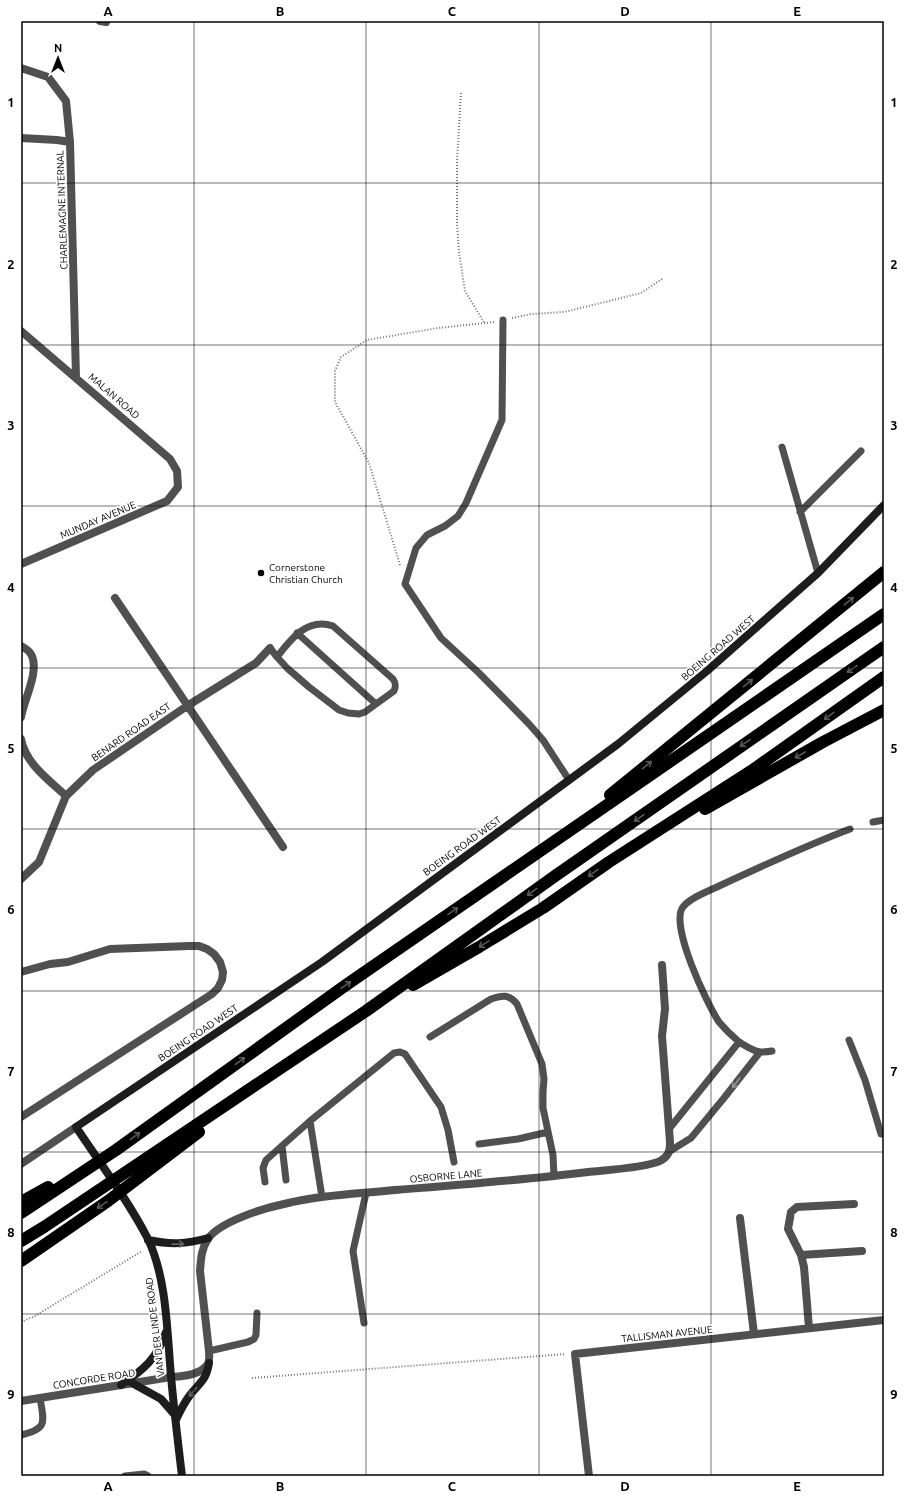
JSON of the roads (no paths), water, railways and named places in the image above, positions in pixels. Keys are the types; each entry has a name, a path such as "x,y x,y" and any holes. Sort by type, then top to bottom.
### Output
{"highway":[{"path":"540,851 884,572"},
{"path":"21,1213 116,1150 346,985 884,614"},
{"path":"21,1241 366,1011 555,876 884,647"},
{"path":"366,1011 438,972 543,908 609,862 754,769 884,677"},
{"path":"609,862 823,742 884,710"},
{"path":"21,1260 108,1201 162,1161 266,1079"},
{"path":"21,1202 116,1150"}],"main road":[{"name":"BOEING ROAD WEST","path":"76,1127 322,962 618,744 707,672 818,573 884,505"},
{"name":"VAN DER LINDE ROAD","path":"76,1127 127,1204 149,1243 158,1266 167,1328 182,1476"},
{"path":"149,1243 180,1244 208,1238"},
{"path":"121,1385 146,1367 162,1346 167,1328"},
{"path":"132,1384 161,1398 175,1418 191,1394 202,1382 207,1373 209,1363"}],"street":[{"name":"CHARLEMAGNE INTERNAL","path":"21,68 48,77 66,101 70,142 76,377"},
{"path":"21,138 70,142"},
{"name":"MALAN ROAD","path":"21,330 170,459 177,471 178,486"},
{"name":"MUNDAY AVENUE","path":"21,564 167,501 178,486"},
{"path":"115,598 186,706 283,848"},
{"path":"21,646 29,650 34,665 21,717"},
{"name":"BENARD ROAD EAST","path":"21,879 39,862 66,796 105,761 186,706 256,662 270,648"},
{"path":"21,739 28,757 38,770 66,796"},
{"path":"21,972 50,964 68,962 110,949 189,946 207,949 214,954 220,962 222,980 218,988 212,994 21,1117"},
{"path":"662,965 665,1009 662,1036 670,1152"},
{"name":"BOEING ROAD WEST","path":"21,1164 76,1127"},
{"name":"OSBORNE LANE","path":"208,1238 232,1222 268,1208 322,1198 554,1176 655,1163 666,1157 670,1152"},
{"path":"809,1328 804,1267 801,1255 788,1229 791,1212 797,1207 854,1204"},
{"path":"740,1218 754,1334"},
{"path":"171,1377 198,1372 209,1363 200,1271 203,1249 208,1238"},
{"path":"801,1255 862,1251"},
{"name":"TALLISMAN AVENUE","path":"589,1476 575,1354 884,1320"},
{"name":"CONCORDE ROAD","path":"21,1402 171,1377"}],"lane":[{"path":"502,320 503,400 502,420 497,434 466,503 458,516 445,526 426,535 416,548 405,584 441,638 479,673 529,724 543,740 569,780"},
{"path":"782,447 818,573"},
{"path":"800,512 861,451"},
{"path":"270,648 277,657 309,687 339,710 348,713 359,714 365,712 394,691 396,685 393,679 333,626 326,624 320,624 297,633 277,657"},
{"path":"297,633 376,704"},
{"path":"873,822 884,820"},
{"path":"772,1051 760,1052 739,1042 720,1022 709,1002 685,948 679,923 679,914 683,907 690,901 766,864 850,829"},
{"path":"430,1037 491,999 499,996 512,998 517,1004 542,1064 544,1079 542,1092 543,1108 553,1155 554,1176"},
{"path":"849,1040 865,1080 881,1134 884,1134"},
{"path":"669,1129 739,1042"},
{"path":"265,1182 262,1168 264,1164 282,1146 310,1121 394,1053 400,1052 405,1054 441,1107 448,1130 454,1162"},
{"path":"670,1152 691,1138 760,1052"},
{"path":"310,1121 322,1198"},
{"path":"479,1144 518,1140 548,1132"},
{"path":"282,1146 286,1180"},
{"path":"364,1323 353,1251 366,1193"},
{"path":"209,1351 248,1342 254,1339 256,1335 257,1313"},
{"path":"21,1435 33,1432 40,1428 44,1420 40,1398"},
{"path":"125,1476 144,1474 148,1476"}],"place":[{"name":"Cornerstone Christian Church","path":"261,573"}]}
